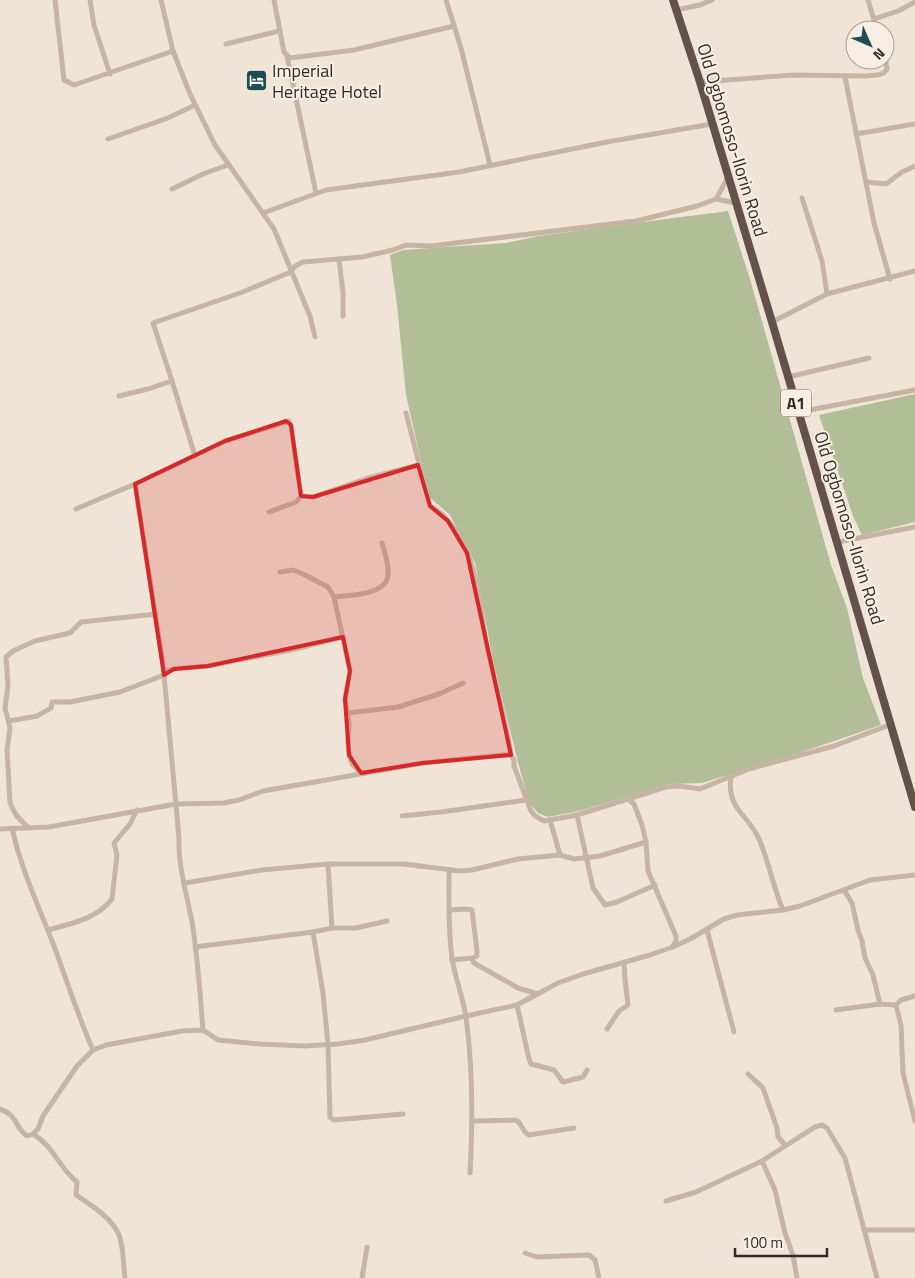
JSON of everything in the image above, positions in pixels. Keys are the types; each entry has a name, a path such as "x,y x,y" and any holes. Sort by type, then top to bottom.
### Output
{"highway":[{"name":"Old Ogbomoso-Ilorin Road","path":"673,0 700,82 838,542 915,807"}],"street":[{"path":"55,0 64,80 74,85 173,51"},
{"path":"90,0 94,25 110,74"},
{"path":"161,0 173,51 181,75 215,145 263,213 280,242 310,316 315,336"},
{"path":"274,0 279,31 284,52 287,56 316,193"},
{"path":"446,0 490,166"},
{"path":"676,10 700,5 712,0"},
{"path":"868,0 874,20 915,2"},
{"path":"287,56 294,58 354,50 454,26"},
{"path":"226,44 279,31"},
{"path":"700,82 793,75 845,77 878,74 886,70"},
{"path":"845,77 874,224 890,279"},
{"path":"108,140 168,118 195,105"},
{"path":"263,213 316,193 459,172 607,142 712,124"},
{"path":"856,134 915,124"},
{"path":"172,189 228,165"},
{"path":"867,182 886,184 902,172 915,166"},
{"path":"716,199 728,177"},
{"path":"802,198 822,260 827,294"},
{"path":"195,456 153,323 240,293 291,272 295,266 303,262 362,257 406,245 430,246 636,221 697,206 716,199 736,203"},
{"path":"339,259 344,293 343,316"},
{"path":"772,322 827,294 915,271"},
{"path":"788,377 869,358"},
{"path":"119,396 148,390 172,381"},
{"path":"799,412 915,390"},
{"path":"406,413 430,506 438,510 448,521 463,543 467,553 511,755 526,800 535,816 544,821 550,820 577,814 666,787 680,786 700,789 749,769 834,746 892,724"},
{"path":"76,509 135,484 225,441 286,421 291,425 301,496 296,502 269,512"},
{"path":"301,496 312,497 368,478 418,465"},
{"path":"135,484 164,675 179,838 178,852 195,948 203,1030"},
{"path":"838,542 915,527"},
{"path":"334,598 372,592 380,589 385,584 388,578 388,571 382,543"},
{"path":"280,572 293,570 303,574 328,587 334,598 350,671 345,699 348,713 349,755 355,768 361,774"},
{"path":"28,827 18,819 12,810 10,802 9,721 5,708 8,686 6,657 9,653 35,641 66,634 81,622 156,614"},
{"path":"9,721 37,716 51,708 52,702 70,702 120,692 164,675 167,671 174,669 208,666 291,650 343,637"},
{"path":"348,713 398,707 439,694 463,683"},
{"path":"0,829 49,827 176,804 224,803 239,800 262,791 423,763 511,755"},
{"path":"731,777 730,790 738,812 756,831 783,910"},
{"path":"628,799 637,810 646,842 648,871 676,936 673,947"},
{"path":"402,816 526,800"},
{"path":"48,930 86,918 100,911 112,899 117,855 114,843 130,824 137,810"},
{"path":"577,814 593,888 605,905 617,902 655,884"},
{"path":"550,820 560,855"},
{"path":"12,828 18,856 68,981 76,1010 93,1050"},
{"path":"185,883 262,870 328,864 404,864 449,870 472,870 518,859 560,855 574,859 600,856 646,842"},
{"path":"328,864 332,928"},
{"path":"449,870 452,960 466,1016 470,1060 472,1121 470,1173"},
{"path":"0,1109 7,1111 14,1117 22,1133 27,1136 33,1134 77,1066 93,1050 106,1045 182,1031 203,1030 218,1040 226,1042 304,1046 365,1040 517,1005 558,983 673,947 724,919 737,915 783,910 800,906 876,879 915,875"},
{"path":"844,890 852,903 865,958 873,975 880,1004"},
{"path":"450,910 466,908 472,910 477,951 477,956 472,958 452,960"},
{"path":"195,948 332,928 356,928 387,921"},
{"path":"707,930 734,1032"},
{"path":"313,932 323,993 328,1045 330,1117 334,1120 403,1114"},
{"path":"472,958 474,963 518,988 538,994"},
{"path":"607,1029 619,1011 628,1004 624,962"},
{"path":"896,1006 901,1000 915,996"},
{"path":"836,1010 880,1004 896,1006"},
{"path":"517,1005 529,1059 532,1064 554,1070 563,1082 583,1077 587,1070"},
{"path":"896,1006 901,1025 904,1073 915,1121"},
{"path":"748,1074 763,1088 777,1128 778,1137 784,1145"},
{"path":"472,1121 516,1120 525,1134 530,1135 574,1128"},
{"path":"666,1201 696,1192 762,1161 784,1145 815,1127 822,1126 827,1128 845,1158 877,1278"},
{"path":"33,1134 53,1151 65,1172 77,1182 76,1195 93,1206 114,1226 120,1236 125,1278"},
{"path":"762,1161 775,1190 785,1233 794,1255 797,1278"},
{"path":"864,1230 915,1230"},
{"path":"362,1278 367,1247"},
{"path":"526,1253 537,1257 589,1255 595,1260 600,1278"}],"highlighted area":[{"path":"286,421 291,425 301,496 313,497 418,465 430,506 448,521 467,553 511,755 423,763 361,773 349,755 345,699 350,671 343,637 208,666 174,669 164,675 135,484 225,441"}],"green space":[{"path":"728,211 750,279 831,565 847,608 863,678 881,725 702,783 669,784 579,811 548,817 538,813 529,802 493,661 475,563 450,515 429,497 406,395 390,255 403,250 506,243 539,236"},
{"path":"915,394 915,522 862,535 853,516 819,415"}],"place":[{"name":"Imperial Heritage Hotel","path":"256,81"}]}
